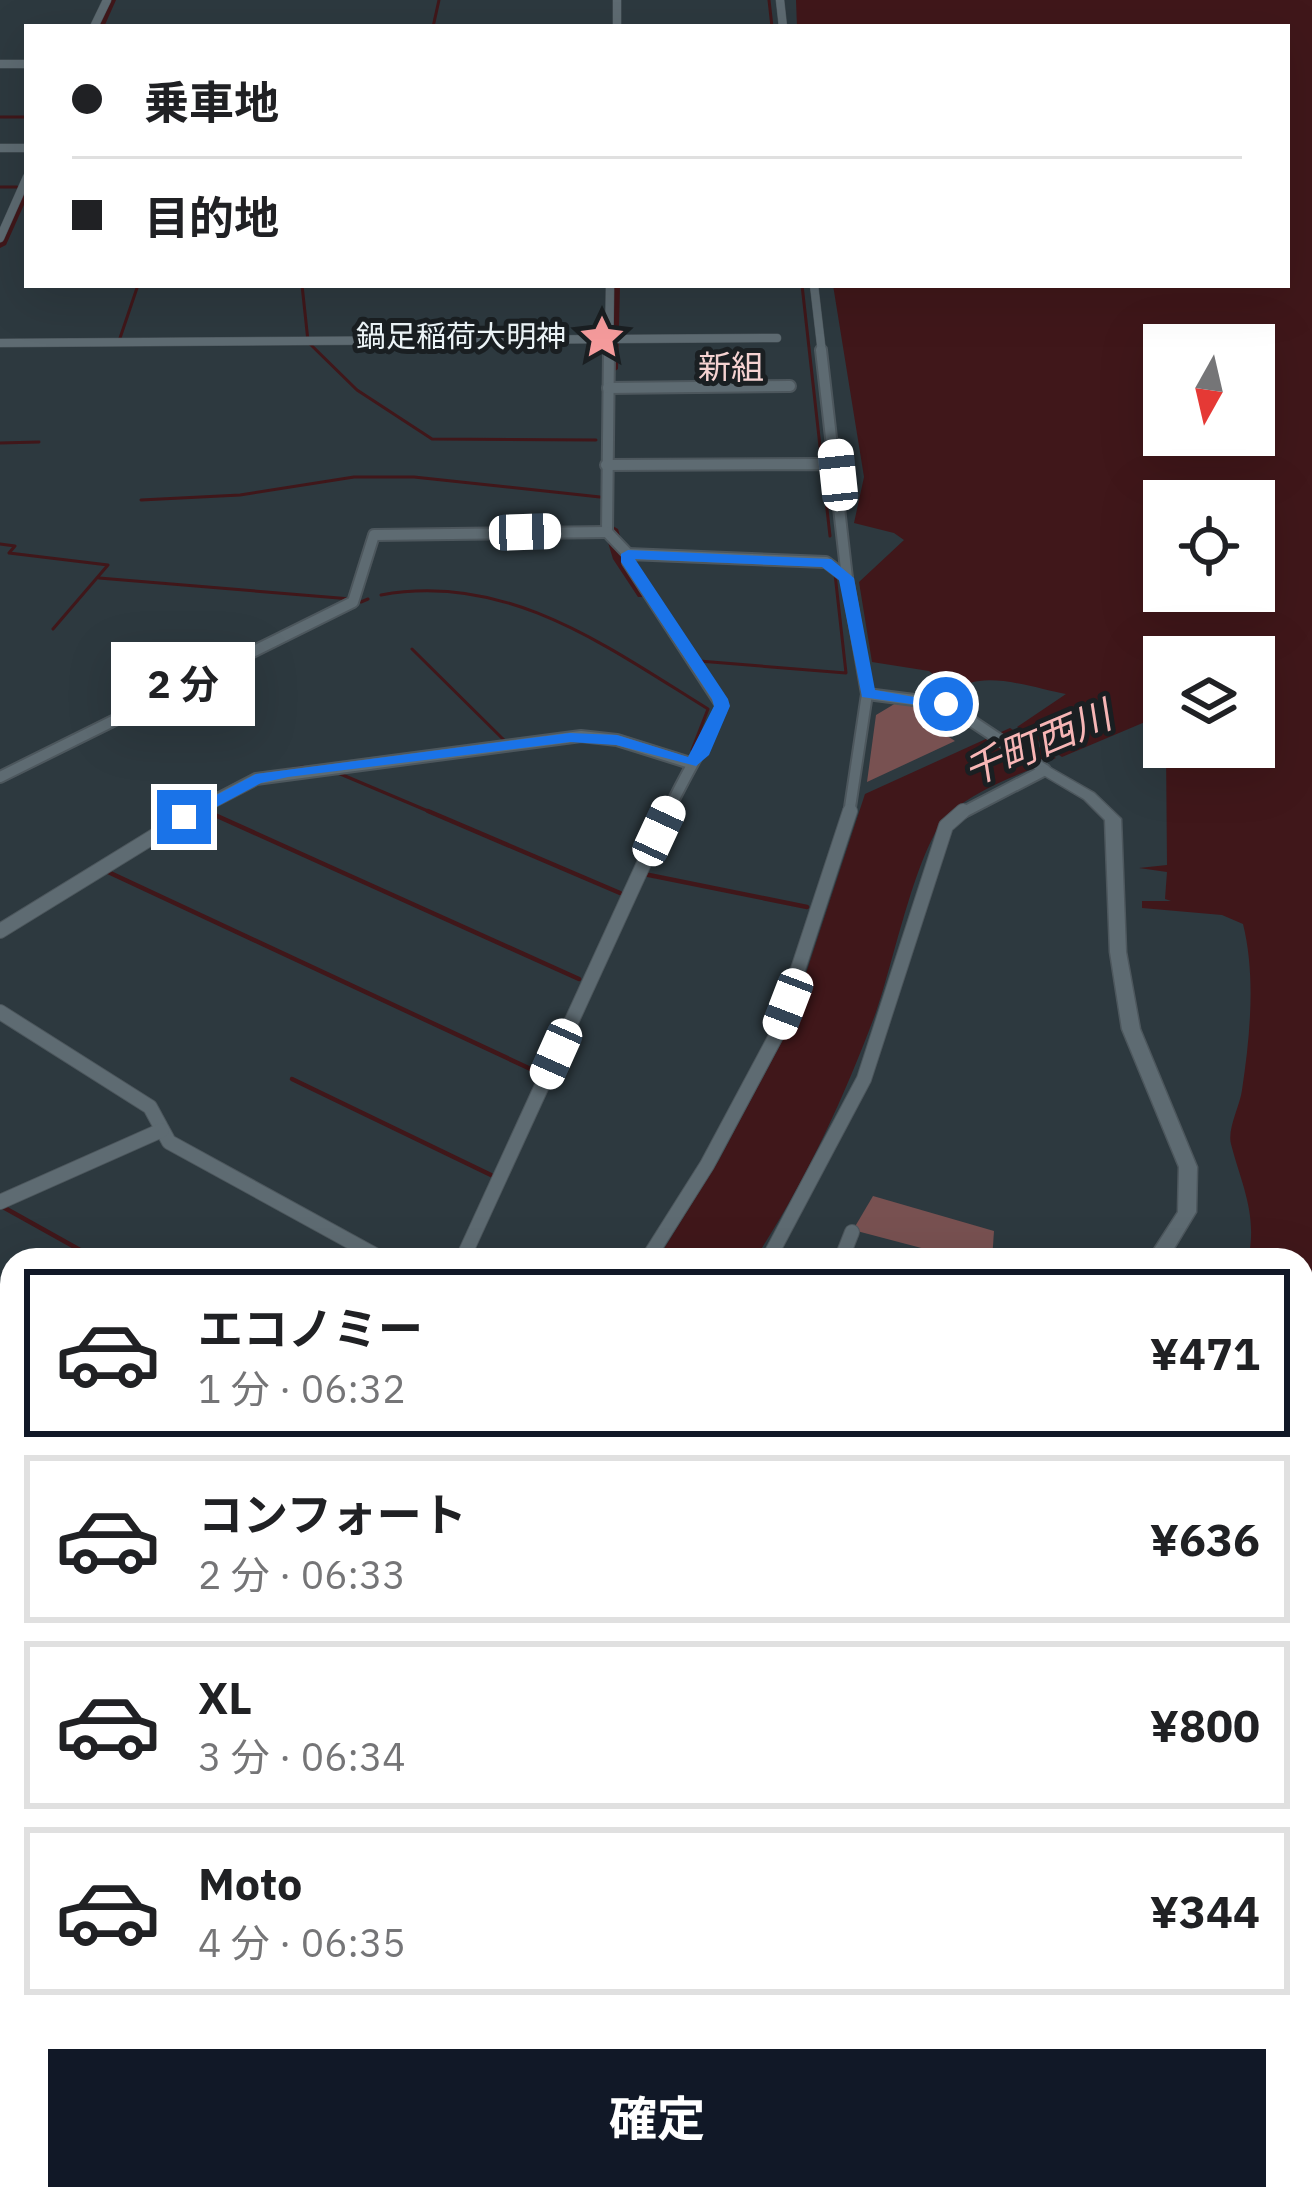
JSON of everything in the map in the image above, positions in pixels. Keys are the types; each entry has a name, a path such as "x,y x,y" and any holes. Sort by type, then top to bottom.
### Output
{"street":[{"path":"0,238 24,187"},
{"path":"468,1248 722,706 628,562 628,554 610,534 610,288"},
{"path":"655,1248 707,1165 782,1020 854,803 867,694 847,578 814,288"},
{"path":"0,343 777,338"},
{"path":"611,388 790,386"},
{"path":"610,465 822,464 838,475"},
{"path":"0,777 353,602 374,535 610,534"},
{"path":"628,554 826,562 847,578"},
{"path":"867,694 946,704 1089,796 1113,818 1118,952 1131,1029 1188,1168 1187,1212 1164,1248"},
{"path":"0,931 184,817 256,779 581,736 695,759"},
{"path":"774,1248 864,1079 902,974 946,826 969,806 1045,770"},
{"path":"0,1012 150,1107 169,1142 362,1248"},
{"path":"0,1202 162,1130"},
{"path":"846,1248 852,1232"}],"shaded area":[{"path":"796,0 1312,0 1312,1248 1250,1248 1250,1215 1230,1138 1242,1090 1249,1028 1251,985 1243,924 1222,915 1142,908 1142,901 1171,901 1165,899 1167,872 1139,868 1167,865 1166,768 1275,768 1275,636 1143,636 1143,723 1062,757 1017,727 1066,694 991,680 964,686 955,694 934,689 935,676 929,671 872,662 859,582 904,540 854,523 864,477 833,288 1290,288 1290,24 797,24"},
{"path":"896,703 933,711 948,720 935,728 955,741 867,782 876,715"},
{"path":"1010,728 1056,758 973,797 937,829 916,877 876,1012 851,1076 806,1171 761,1248 664,1248 719,1160 786,1034 865,794"},
{"path":"873,1196 994,1231 993,1248 921,1248 853,1230"}],"waterway":[{"path":"100,24 111,0"},
{"path":"434,24 439,0"},
{"path":"769,0 772,24"},
{"path":"0,117 24,117"},
{"path":"0,187 17,187"},
{"path":"0,245 24,193"},
{"path":"119,341 137,288"},
{"path":"302,288 308,341"},
{"path":"612,369 614,288"},
{"path":"802,288 830,536"},
{"path":"308,342 357,390 432,439 596,440"},
{"path":"0,443 39,442"},
{"path":"141,500 240,495 354,477 414,477 600,497"},
{"path":"611,529 620,559 643,594"},
{"path":"0,544 15,546 9,553 108,565 53,629"},
{"path":"699,661 846,673 835,574"},
{"path":"99,578 351,599"},
{"path":"381,595 471,594 513,604 593,639 708,709 692,750 698,752"},
{"path":"361,602 368,599"},
{"path":"412,649 508,744"},
{"path":"279,771 303,767"},
{"path":"338,773 435,814"},
{"path":"213,814 206,811 579,979"},
{"path":"428,811 620,893"},
{"path":"106,871 535,1071"},
{"path":"644,874 807,907"},
{"path":"292,1079 491,1175"},
{"path":"3,1207 76,1248"}],"place":[{"name":"鍋足稲荷大明神","path":"602,337"}],"district":[{"name":"新組","path":"731,367"}],"route":[{"path":"184,817 256,779 288,772 570,737 617,740 690,763 701,755 722,706 720,699 628,562 628,554 826,562 847,578 867,694 946,704"}],"water label":[{"name":"千町西川","path":"1037,743"}]}
